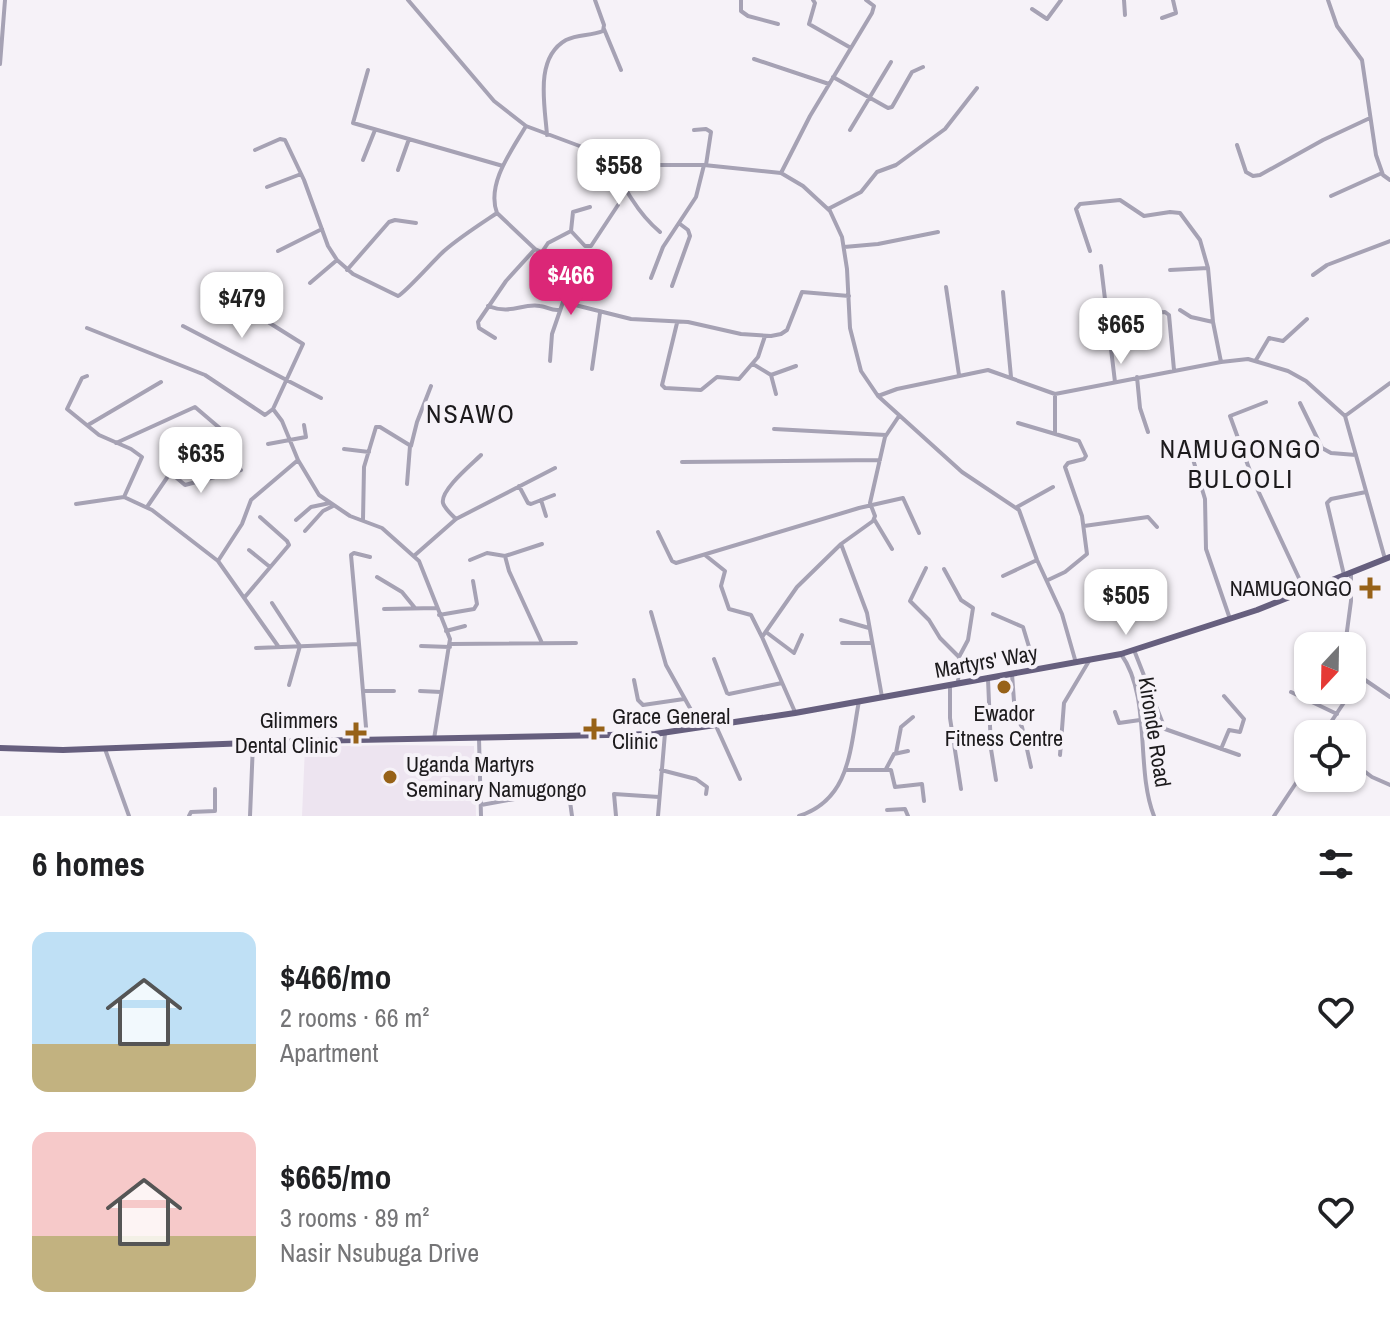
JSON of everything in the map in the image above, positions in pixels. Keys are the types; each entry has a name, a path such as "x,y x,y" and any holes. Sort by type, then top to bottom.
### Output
{"main road":[{"name":"Martyrs' Way","path":"0,748 105,749 367,739 665,733 795,713 1121,654 1230,619 1388,558"}],"street":[{"path":"0,64 5,0"},
{"path":"408,0 494,101 526,126 638,165 705,165 781,173 803,186 828,209 837,223 844,247 850,328 861,371 878,396 968,477 1017,508 1062,614 1076,663"},
{"path":"595,0 621,70"},
{"path":"741,0 741,11 746,15 778,24"},
{"path":"813,0 815,3 809,24 851,48"},
{"path":"781,173 874,8 866,0"},
{"path":"1032,9 1047,19 1061,0"},
{"path":"1124,0 1125,15"},
{"path":"1162,18 1176,13 1173,0"},
{"path":"1328,0 1337,26 1362,60 1382,173 1390,180"},
{"path":"547,135 543,86 544,73 550,60 568,39 596,34 604,29"},
{"path":"754,59 829,84"},
{"path":"850,130 891,62"},
{"path":"833,77 890,108 912,72 923,67"},
{"path":"368,70 352,121 503,166"},
{"path":"828,209 861,192 877,172 896,165 945,129 977,88"},
{"path":"1237,145 1246,172 1253,176 1260,175 1370,118"},
{"path":"526,126 503,166 495,195 497,213 535,249 569,265 563,302 552,334 550,361"},
{"path":"363,160 375,130"},
{"path":"651,278 663,247 698,192 711,131 694,130"},
{"path":"255,150 284,139 337,260 347,270 385,291 402,295 420,273 448,248 497,213"},
{"path":"398,170 409,139"},
{"path":"609,157 630,198 660,232"},
{"path":"1331,196 1382,173"},
{"path":"267,187 301,174"},
{"path":"1090,251 1076,207 1084,203 1117,200 1144,216 1180,213 1200,240 1208,268 1213,322 1221,362"},
{"path":"590,207 573,211 571,231 579,241 590,247 618,205"},
{"path":"347,270 389,222 416,223"},
{"path":"672,286 690,236 680,223"},
{"path":"278,251 322,229"},
{"path":"542,252 548,243 571,231"},
{"path":"844,247 938,232"},
{"path":"1313,275 1327,265 1390,241"},
{"path":"495,338 478,326 488,306 535,249"},
{"path":"310,283 337,260"},
{"path":"1101,266 1115,382"},
{"path":"1170,270 1208,268"},
{"path":"946,287 959,375"},
{"path":"563,302 600,313 692,323 765,336 787,330 802,292 849,296"},
{"path":"1003,292 1011,377"},
{"path":"87,328 205,375 265,415 273,409 303,347 302,342 212,293"},
{"path":"488,306 509,310 539,306 559,310"},
{"path":"1180,310 1191,317 1213,322"},
{"path":"1144,314 1165,312 1169,315 1174,370"},
{"path":"592,369 600,313"},
{"path":"1256,360 1269,338 1283,341 1307,319"},
{"path":"677,323 664,388 703,389 717,377 739,379 760,353 765,336"},
{"path":"183,326 321,398"},
{"path":"878,396 897,389 988,370 1055,394 1221,362 1256,360 1300,377 1345,416 1388,558"},
{"path":"753,364 771,375 776,394"},
{"path":"771,375 796,366"},
{"path":"87,376 82,378 67,407 88,425 142,457 124,497"},
{"path":"1137,377 1140,408 1148,432"},
{"path":"88,425 161,382"},
{"path":"1345,416 1390,383"},
{"path":"407,484 410,446 431,386"},
{"path":"1055,394 1055,434"},
{"path":"1266,402 1230,416 1254,482 1305,591"},
{"path":"1300,403 1325,451 1356,455"},
{"path":"116,443 195,407 229,436 191,445 180,465"},
{"path":"273,409 310,483 331,505 389,532 415,555 451,645 434,739"},
{"path":"892,549 874,519 871,506 886,435 899,416"},
{"path":"1018,423 1081,442 1086,456 1065,465 1084,526 1087,555 1065,572 1048,580"},
{"path":"268,444 306,437 304,425"},
{"path":"363,520 364,467 378,426 410,446"},
{"path":"774,429 886,435"},
{"path":"344,449 369,452"},
{"path":"147,507 175,466 185,461 233,452"},
{"path":"456,519 444,506 443,500 452,483 481,455"},
{"path":"1192,456 1206,505 1206,549 1230,619"},
{"path":"218,561 242,524 251,500 298,460"},
{"path":"682,462 880,460"},
{"path":"415,555 456,519 555,468"},
{"path":"172,474 183,485 241,470"},
{"path":"519,486 528,503 554,495"},
{"path":"1017,508 1053,487"},
{"path":"1347,632 1351,601 1348,573 1326,505 1331,499 1366,492"},
{"path":"76,504 124,497 147,507 210,552 278,646"},
{"path":"658,532 674,563 905,498 919,533"},
{"path":"541,500 546,516"},
{"path":"296,520 311,507 331,505"},
{"path":"305,531 331,505"},
{"path":"244,598 289,543 260,517"},
{"path":"1084,526 1148,517 1157,527"},
{"path":"764,634 797,587 841,544 874,519"},
{"path":"470,560 487,553 505,556 542,544"},
{"path":"841,544 865,606 882,697"},
{"path":"249,550 270,567"},
{"path":"367,739 351,555 370,557"},
{"path":"705,555 725,571 721,586 729,609 751,615 764,634 795,713"},
{"path":"505,556 542,643"},
{"path":"1003,576 1037,560"},
{"path":"926,568 910,601 959,657"},
{"path":"944,569 961,600 973,608 968,640 959,657 950,718 961,789"},
{"path":"377,577 402,592 415,608"},
{"path":"439,615 474,609 477,604 473,581"},
{"path":"272,603 300,646 289,685"},
{"path":"384,609 437,608"},
{"path":"651,612 666,665 701,728"},
{"path":"993,614 1023,627 1036,670"},
{"path":"841,620 869,628"},
{"path":"446,631 465,626"},
{"path":"764,634 794,653 802,635"},
{"path":"421,646 576,643"},
{"path":"842,643 871,643"},
{"path":"256,648 359,644"},
{"path":"1134,650 1163,727 1239,755"},
{"name":"Kironde Road","path":"1121,654 1130,671 1140,720 1154,816"},
{"path":"714,659 729,694 782,683"},
{"path":"1060,755 1064,703 1089,661"},
{"path":"1012,674 1015,715 1022,727 1031,767"},
{"path":"988,679 991,749 996,780"},
{"path":"634,680 638,700 643,705 684,699"},
{"path":"1366,680 1390,697"},
{"path":"363,691 394,691"},
{"path":"420,691 441,692"},
{"path":"1291,692 1337,714"},
{"path":"1221,749 1229,730 1241,731 1244,717 1224,696"},
{"path":"799,816 815,811 836,792 845,770 859,701"},
{"path":"1333,720 1343,704"},
{"path":"1115,712 1119,723 1140,720"},
{"path":"886,769 896,753 901,727 913,717"},
{"path":"716,726 740,779"},
{"path":"658,816 665,733"},
{"path":"479,738 481,816"},
{"path":"250,816 253,743"},
{"path":"105,749 129,816"},
{"path":"896,753 908,751"},
{"path":"661,770 700,782 707,787 706,794"},
{"path":"845,770 892,771 895,787 922,784 924,801"},
{"path":"1366,772 1390,785"},
{"path":"1274,816 1294,786"},
{"path":"189,816 191,812 215,811 215,789"},
{"path":"481,805 565,790 569,794 572,816"},
{"path":"616,816 614,794 659,797"},
{"path":"887,810 905,809 908,816"}],"shaded area":[{"name":"Uganda Martyrs Seminary Namugongo","path":"474,746 476,816 302,816 305,747"}],"place":[{"name":"NAMUGONGO","path":"1370,588"},
{"name":"Ewador Fitness Centre","path":"1004,687"},
{"name":"Grace General Clinic","path":"594,729"},
{"name":"Glimmers Dental Clinic","path":"356,733"},
{"name":"Uganda Martyrs Seminary Namugongo","path":"390,777"}],"district":[{"name":"NSAWO","path":"471,414"},
{"name":"NAMUGONGO BULOOLI","path":"1241,464"}]}
